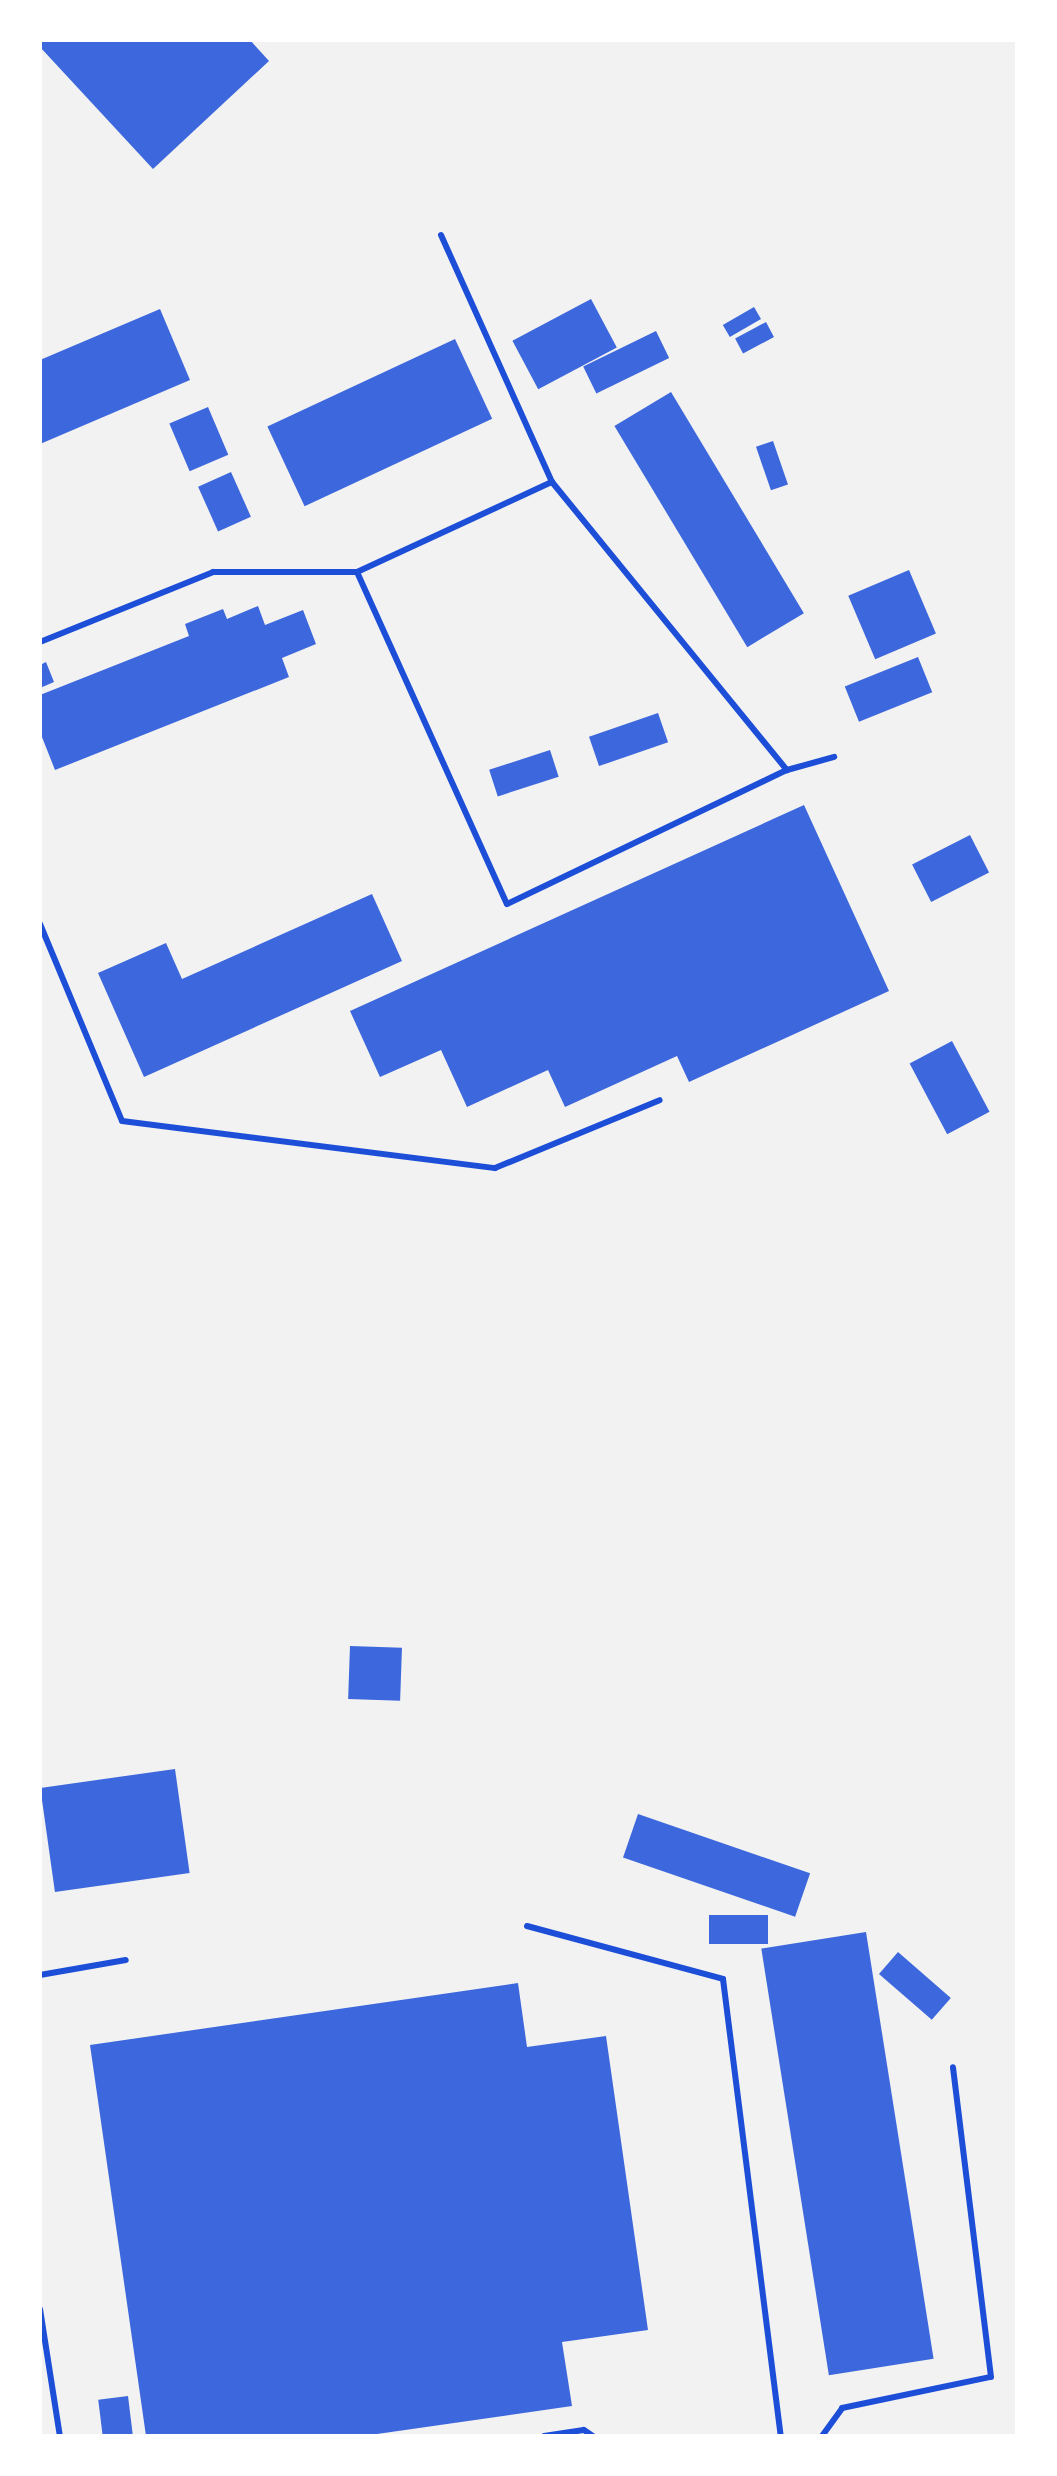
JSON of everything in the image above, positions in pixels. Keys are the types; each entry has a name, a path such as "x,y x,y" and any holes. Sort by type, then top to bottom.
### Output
{"lane":[{"path":"441,235 552,482 787,770"},
{"path":"40,642 213,572 357,572 552,482"},
{"path":"357,572 507,904 787,770 834,757"},
{"path":"40,924 122,1121 495,1168 660,1100"},
{"path":"527,1926 723,1979 781,2436"},
{"path":"40,1975 126,1960"},
{"path":"822,2436 842,2408 991,2377 953,2067"},
{"path":"40,2309 60,2436"},
{"path":"544,2436 584,2430 593,2436"}],"building":[{"path":"40,40 250,40 269,61 153,169 40,47"},
{"path":"591,299 617,348 538,389 512,341"},
{"path":"754,307 761,319 730,337 723,325"},
{"path":"160,309 190,380 40,444 40,360"},
{"path":"766,322 774,337 743,353 735,338"},
{"path":"656,331 669,358 596,393 583,367"},
{"path":"455,339 492,419 305,506 267,426"},
{"path":"671,392 804,613 747,647 614,426"},
{"path":"208,407 228,455 190,471 169,423"},
{"path":"773,441 788,484 771,490 756,447"},
{"path":"231,472 251,517 218,531 198,487"},
{"path":"909,570 936,634 875,659 848,596"},
{"path":"258,606 265,625 303,610 316,644 282,658 289,677 55,770 40,732 40,695 189,636 185,624 223,609 227,619"},
{"path":"918,657 932,692 859,722 845,687"},
{"path":"46,662 54,682 40,688 40,665"},
{"path":"658,713 668,742 599,766 589,737"},
{"path":"550,750 559,777 498,796 489,770"},
{"path":"804,805 889,991 689,1082 677,1056 565,1107 548,1070 467,1107 441,1050 380,1077 350,1011"},
{"path":"970,835 989,872 931,902 912,865"},
{"path":"372,894 402,961 144,1077 98,973 166,943 182,979"},
{"path":"952,1041 990,1112 947,1134 910,1064"},
{"path":"350,1646 402,1648 400,1701 348,1699"},
{"path":"175,1769 190,1873 55,1892 40,1788"},
{"path":"638,1814 810,1873 795,1917 623,1857"},
{"path":"709,1915 768,1915 768,1944 709,1944"},
{"path":"866,1932 934,2359 829,2375 761,1949"},
{"path":"898,1952 951,1998 932,2020 879,1974"},
{"path":"518,1983 527,2047 606,2036 648,2330 562,2342 572,2406 363,2436 146,2436 90,2045"},
{"path":"128,2396 133,2436 103,2436 98,2400"}]}
